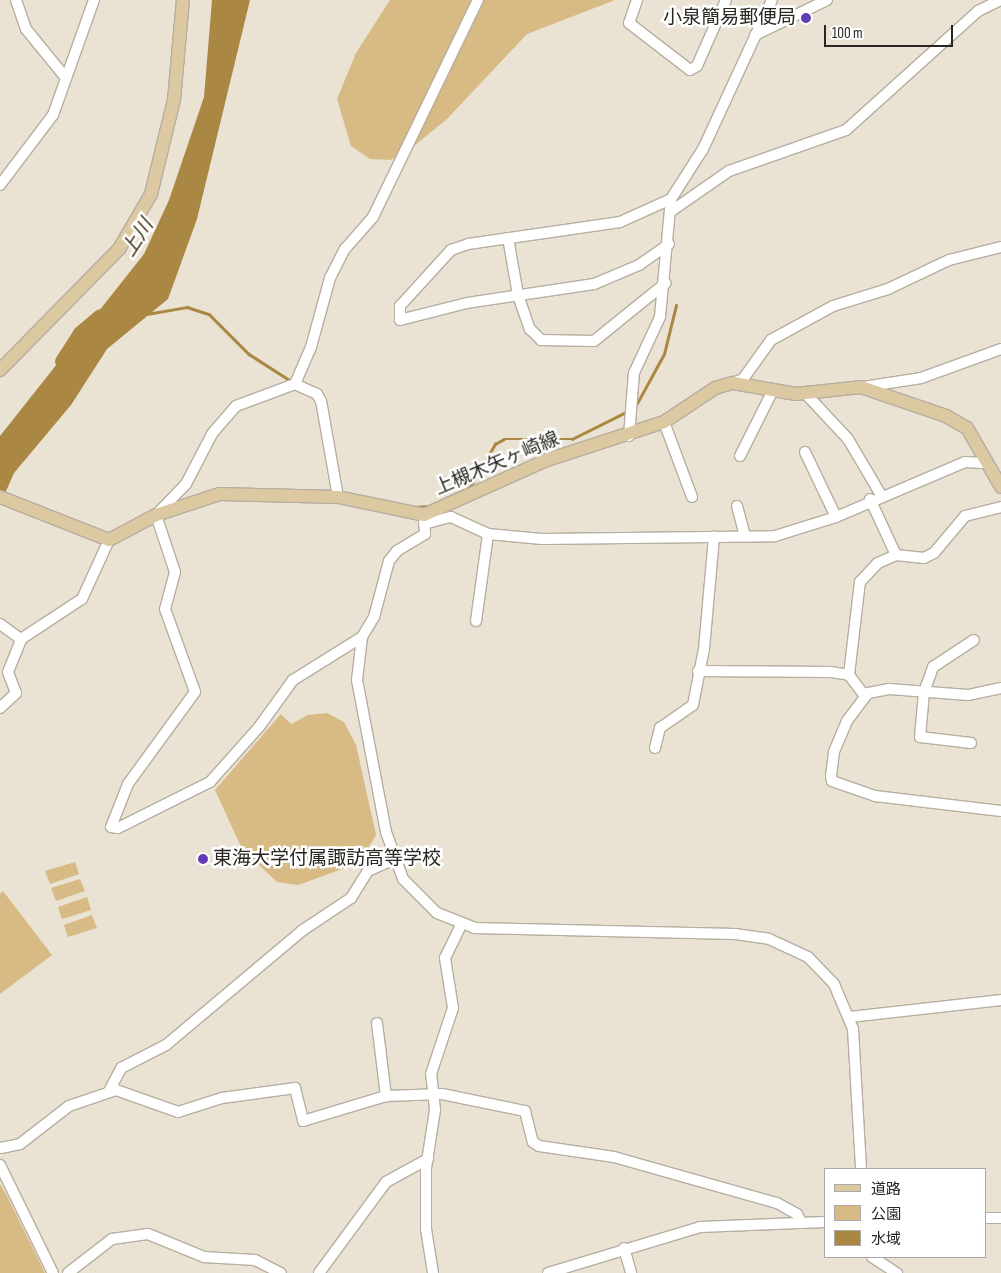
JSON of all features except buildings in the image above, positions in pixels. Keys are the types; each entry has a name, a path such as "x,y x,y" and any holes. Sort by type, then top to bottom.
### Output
{"main road":[{"path":"0,370 118,249 152,194 174,100 183,0"},
{"path":"733,383 772,392 805,393 861,387 967,428 1001,487"},
{"name":"上槻木矢ヶ崎線","path":"109,540 156,515 220,494 338,497 424,520 547,460 629,431 664,422 715,388 733,383"},
{"path":"0,497 109,540"}],"street":[{"path":"16,0 26,29 66,78"},
{"path":"0,185 42,132 66,78 94,0"},
{"path":"362,637 293,680 260,727 210,782 118,828 111,827 128,784 195,692 165,609 176,572 156,515 186,484 212,434 236,406 296,381 311,347 330,278 345,249 373,217 478,0"},
{"path":"638,0 629,23 690,70 697,66 726,0"},
{"path":"629,431 628,401 634,373 660,317 666,283 671,200 703,149 772,0"},
{"path":"755,35 827,0"},
{"path":"670,212 729,171 846,130 978,11 1001,0"},
{"path":"669,244 639,265 594,284 518,295 400,320 400,306 451,250 508,238 620,222 671,200"},
{"path":"508,238 518,295 530,329 541,340 594,341 666,283"},
{"path":"733,383 743,379 771,340 834,306 888,289 949,260 1001,247"},
{"path":"861,387 921,378 1001,350"},
{"path":"296,381 321,401 338,497"},
{"path":"740,456 772,392"},
{"path":"805,393 848,439 881,495"},
{"path":"664,422 692,497"},
{"path":"805,452 836,517"},
{"path":"861,1168 850,1017 834,984 808,957 755,936 461,925 437,913 411,892 393,860 370,736 357,680 362,637 374,617 389,561 397,550 425,534 424,520 457,518 488,534 583,540 775,536 836,517 870,499 965,462 987,463"},
{"path":"870,499 896,555"},
{"path":"737,506 745,536"},
{"path":"864,696 849,675 860,582 878,562 896,555 924,558 965,516 1001,507"},
{"path":"476,621 488,534"},
{"path":"655,748 660,728 693,705 714,536"},
{"path":"0,708 16,694 8,672 21,639 88,593 109,540"},
{"path":"0,624 21,639"},
{"path":"970,743 920,737 924,692 932,667 974,640"},
{"path":"698,671 849,675"},
{"path":"1001,688 968,695 882,689 864,696 847,721 834,752 832,781 874,796 1001,811"},
{"path":"109,1091 120,1068 166,1045 304,930 350,898 368,871 393,860"},
{"path":"433,1273 426,1229 428,1159 434,1095 433,1065 453,1008 445,958 461,925"},
{"path":"850,1017 1001,1000"},
{"path":"376,1023 386,1096"},
{"path":"0,1149 20,1144 69,1106 109,1091 178,1112 222,1098 295,1088 303,1120 386,1096 434,1095 525,1111 533,1142 539,1146 614,1157 777,1203 801,1222"},
{"path":"319,1273 386,1182 428,1159"},
{"path":"0,1165 53,1273"},
{"path":"986,1218 1001,1218"},
{"path":"548,1273 624,1248 700,1227 824,1222"},
{"path":"68,1273 112,1239 148,1234 204,1257 255,1260 281,1273"},
{"path":"624,1248 632,1273"},
{"path":"874,1258 897,1273"}],"green space":[{"path":"390,0 615,0 527,34 447,119 404,154 390,160 370,159 351,146 337,99 356,53"},
{"path":"327,713 344,722 356,745 376,835 364,855 345,868 298,885 277,882 242,849 215,790 281,714 291,724 308,715"},
{"path":"75,862 79,874 50,884 45,871"},
{"path":"80,879 85,891 56,901 51,888"},
{"path":"3,891 52,955 0,994 0,894"},
{"path":"87,897 91,910 62,919 58,907"},
{"path":"92,915 97,928 68,937 64,925"},
{"path":"0,1184 7,1196 45,1273 0,1273"}],"water":[{"path":"212,0 250,0 197,219 168,299 107,349 71,405 14,473 0,505 0,436 144,254 169,200 204,97"}],"waterway":[{"path":"635,407 664,354 676,305"},
{"path":"147,314 187,307 209,314 249,354 291,381"},
{"name":"上川","path":"62,361 80,333 100,316"},
{"path":"414,507 429,506 470,487 495,444 504,439 572,439 628,411"}],"place":[{"name":"小泉簡易郵便局","path":"806,18"},
{"name":"東海大学付属諏訪高等学校","path":"203,859"}]}
